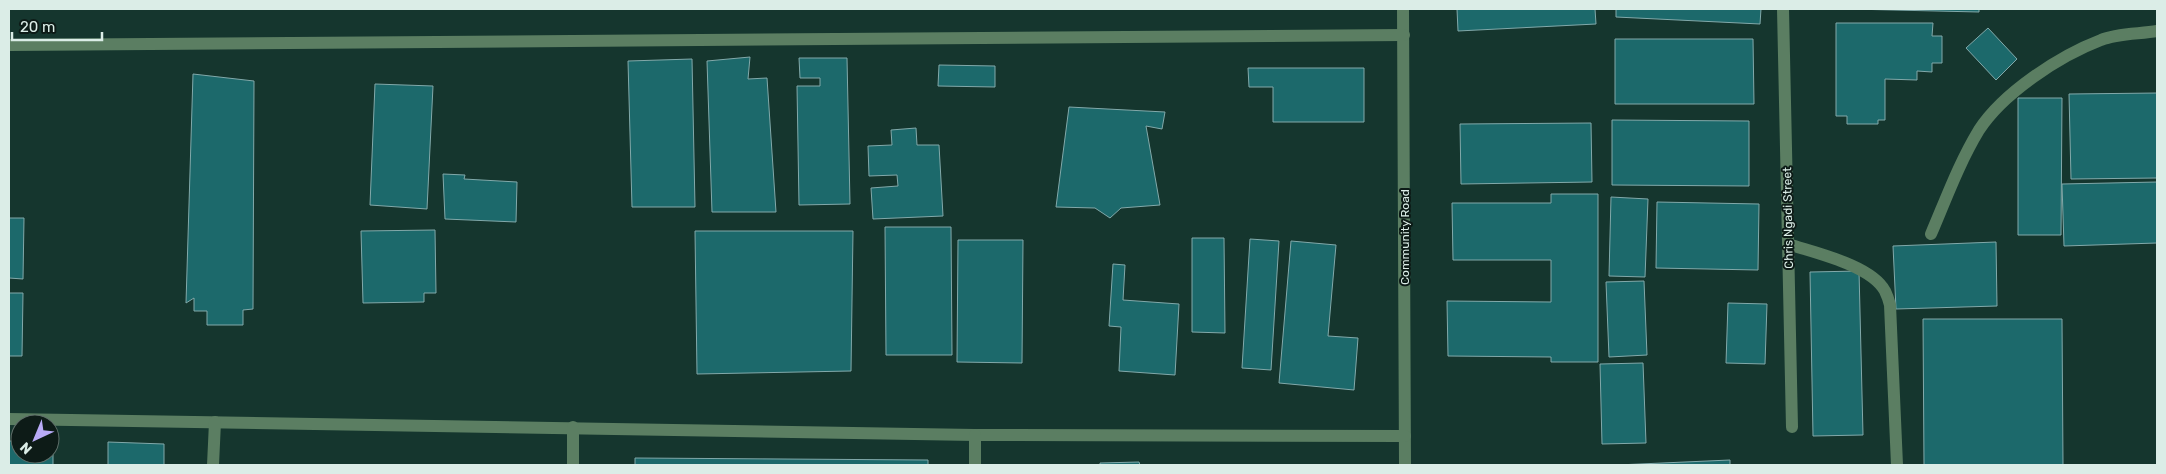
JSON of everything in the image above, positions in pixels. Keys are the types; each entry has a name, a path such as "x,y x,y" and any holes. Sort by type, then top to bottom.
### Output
{"street":[{"name":"Community Road","path":"1403,9 1405,465"},
{"name":"Chris Ngadi Street","path":"1783,9 1792,428"},
{"path":"1931,234 1960,164 1980,129 2004,101 2062,59 2102,39 2157,31"},
{"path":"9,45 1404,35"},
{"path":"1788,244 1853,266 1875,280 1885,290 1890,305 1897,465"},
{"path":"9,419 975,435 1406,436"},
{"path":"213,465 215,422"},
{"path":"573,427 573,465"},
{"path":"975,435 975,465"}],"building":[{"path":"1457,9 1595,9 1596,24 1458,31"},
{"path":"1616,9 1761,9 1760,24 1616,17"},
{"path":"1850,9 1979,9 1979,12"},
{"path":"1836,23 1933,23 1932,36 1942,36 1942,63 1932,63 1932,72 1917,71 1917,80 1885,79 1885,120 1878,120 1878,124 1847,124 1847,116 1836,116"},
{"path":"1988,28 2017,59 1996,80 1966,48"},
{"path":"1615,39 1753,39 1754,104 1615,104"},
{"path":"750,57 748,79 767,78 776,212 712,212 707,61"},
{"path":"799,58 847,58 850,204 799,205 797,86 820,86 820,78 800,78"},
{"path":"692,59 695,207 632,207 628,61"},
{"path":"939,65 995,66 995,87 938,86"},
{"path":"1248,68 1364,68 1364,122 1273,122 1273,87 1249,87"},
{"path":"193,74 254,81 253,309 243,310 243,325 207,325 207,311 194,311 194,298 186,303"},
{"path":"375,84 433,86 427,209 370,205"},
{"path":"2157,93 2157,178 2071,179 2069,94"},
{"path":"2018,98 2062,98 2061,235 2018,235"},
{"path":"1069,107 1165,112 1162,129 1146,126 1160,205 1121,208 1110,218 1095,208 1056,207"},
{"path":"1612,120 1749,121 1749,186 1612,185"},
{"path":"1591,123 1592,182 1461,184 1460,124"},
{"path":"916,128 917,145 939,145 943,216 873,219 871,188 898,186 897,175 869,176 868,146 892,145 891,130"},
{"path":"443,174 465,175 464,179 517,182 516,222 445,219"},
{"path":"2157,182 2157,243 2064,246 2062,184"},
{"path":"1551,194 1598,194 1598,362 1551,362 1551,357 1448,356 1447,301 1551,302 1551,260 1453,260 1452,203 1551,203"},
{"path":"1611,197 1648,199 1645,277 1609,276"},
{"path":"1657,202 1759,204 1758,270 1656,268"},
{"path":"9,218 24,218 23,279 9,278"},
{"path":"885,227 951,227 952,355 886,355"},
{"path":"435,230 436,293 424,293 424,302 363,303 361,231"},
{"path":"695,231 853,231 851,371 697,374"},
{"path":"1192,238 1224,238 1225,333 1192,332"},
{"path":"1250,239 1279,241 1271,370 1242,368"},
{"path":"958,240 1023,240 1022,363 957,362"},
{"path":"1291,241 1336,245 1328,336 1358,338 1354,390 1279,383"},
{"path":"1996,242 1997,306 1896,309 1893,246"},
{"path":"1113,264 1125,265 1123,300 1179,304 1175,375 1119,371 1121,327 1109,326"},
{"path":"1859,271 1863,435 1813,436 1810,272"},
{"path":"1644,281 1647,355 1609,357 1606,282"},
{"path":"9,293 23,293 22,356 9,356"},
{"path":"1728,303 1767,304 1765,364 1726,363"},
{"path":"1923,319 2062,319 2063,465 1924,465"},
{"path":"1643,363 1646,443 1602,444 1600,364"},
{"path":"9,441 10,464 53,464 53,465 9,465"},
{"path":"108,442 164,444 164,465 108,465"},
{"path":"635,458 928,460 928,465 635,465"},
{"path":"1730,460 1730,465 1617,465"},
{"path":"1139,462 1140,465 1100,465 1100,463"}]}
